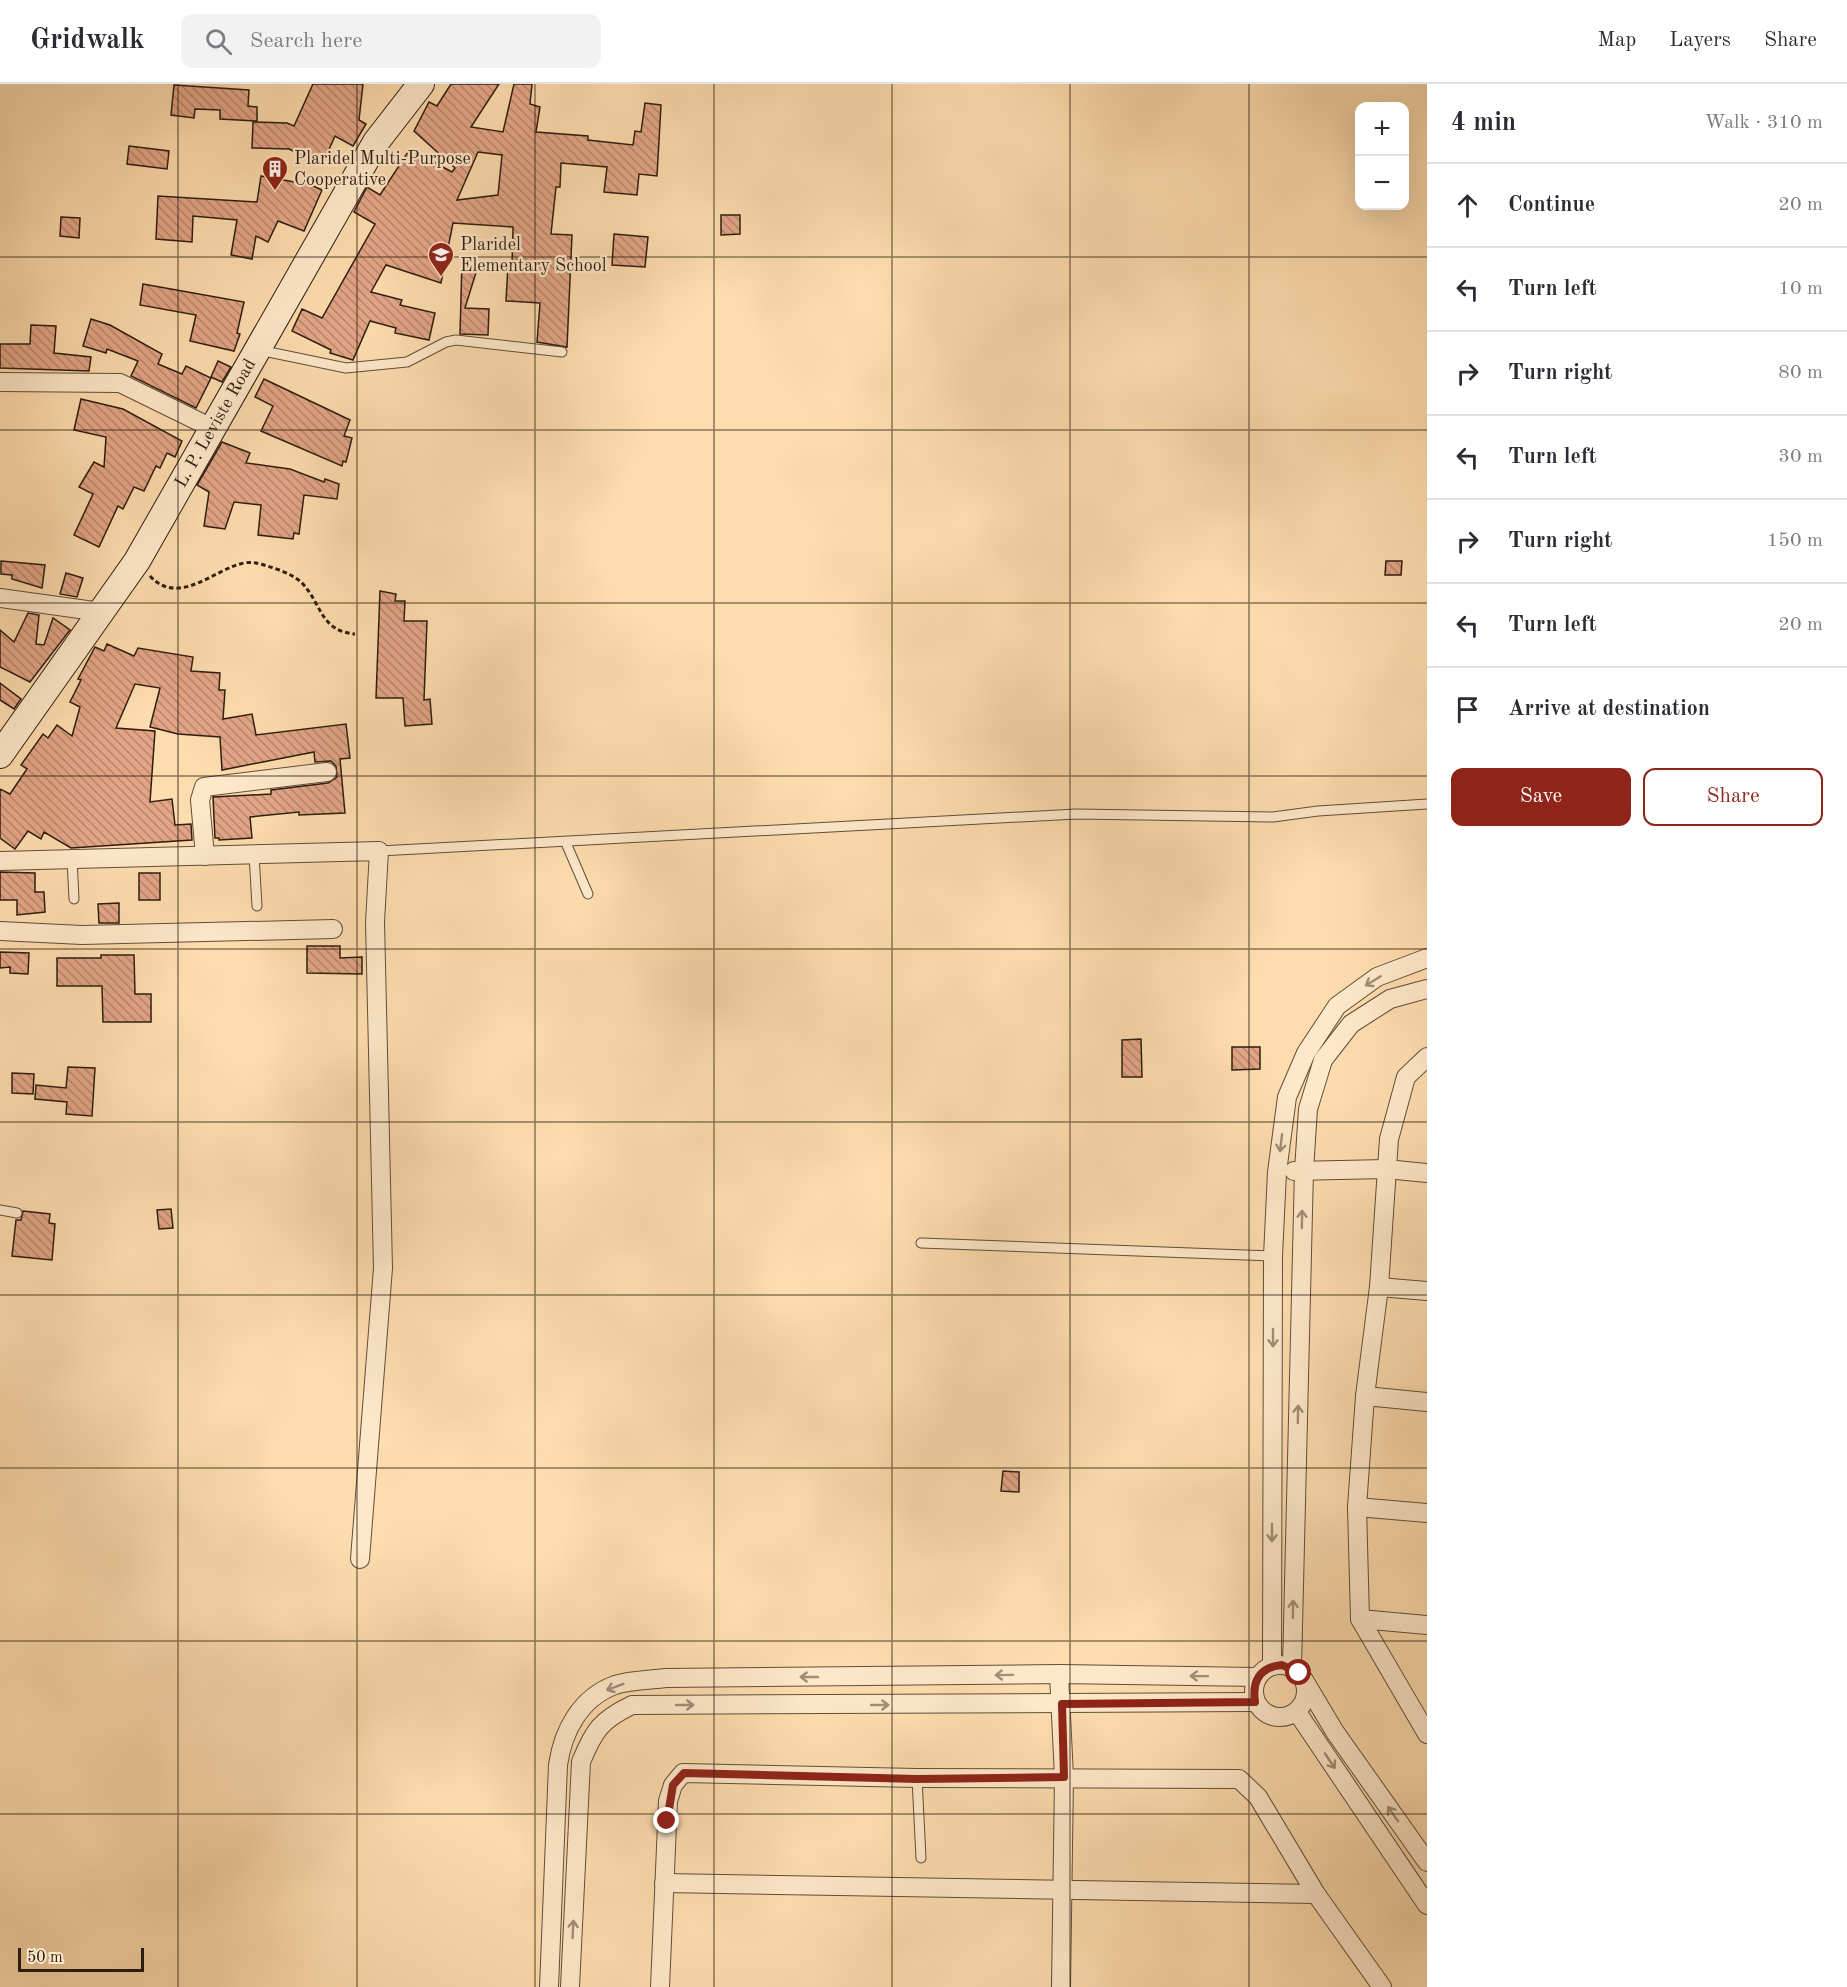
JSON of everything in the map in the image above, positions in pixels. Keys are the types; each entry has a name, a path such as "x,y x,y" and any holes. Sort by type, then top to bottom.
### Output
{"main road":[{"name":"L. P. Leviste Road","path":"0,755 137,561 376,142 420,84"}],"street":[{"path":"0,382 120,383 212,428"},
{"path":"0,598 101,612"},
{"path":"205,856 200,800 204,787 327,772"},
{"path":"0,861 379,851 375,922 383,1268 360,1559"},
{"path":"0,931 82,935 333,929"},
{"path":"1427,958 1377,977 1337,1006 1306,1053 1287,1097 1277,1172 1273,1256 1265,1671 1253,1689 1255,1702 1266,1715 1282,1718 1297,1712 1306,1697 1298,1674 1304,1170 1308,1109 1323,1060 1352,1024 1390,999 1427,989"},
{"path":"1427,1057 1406,1077 1396,1104 1386,1169 1379,1287 1365,1396 1358,1507 1360,1619 1427,1734"},
{"path":"1277,1172 1386,1169 1427,1173"},
{"path":"1379,1287 1427,1291"},
{"path":"1365,1396 1427,1402"},
{"path":"1358,1507 1427,1513"},
{"path":"1360,1619 1427,1625"},
{"path":"549,1987 558,1765 562,1741 590,1700 615,1685 666,1678 1265,1671 1298,1674"},
{"path":"1059,1674 1064,1777 1060,1890 1061,1987"},
{"path":"1298,1674 1335,1732 1427,1862"},
{"path":"570,1987 581,1762 593,1733 608,1717 632,1705 1255,1702"},
{"path":"1297,1712 1427,1905"},
{"path":"660,1987 668,1801 673,1785 684,1773 917,1779 1064,1777 1239,1779 1258,1797 1316,1894 1382,1987"},
{"path":"663,1883 1316,1894"}],"lane":[{"path":"256,349 346,368 408,362 446,342 456,340 562,352"},
{"path":"379,851 566,843 1076,814 1273,817 1318,811 1427,804"},
{"path":"566,843 588,894"},
{"path":"254,854 257,906"},
{"path":"72,860 74,899"},
{"path":"0,1210 17,1213"},
{"path":"921,1243 1273,1256"},
{"path":"917,1779 921,1858"}],"path":[{"path":"137,561 155,581 177,589 221,574 237,564 247,562 262,565 301,582 330,625 342,633 355,634"}],"building":[{"path":"313,84 363,84 359,120 366,124 353,146 335,136 322,165 289,149 252,148 253,122 287,123 294,126"},
{"path":"451,84 499,84 471,127 503,132 514,84 532,84 530,104 540,107 536,132 588,136 588,140 633,145 635,131 641,132 645,103 661,105 657,176 639,174 637,195 604,192 607,167 561,163 560,187 556,187 551,234 572,235 567,347 537,342 540,303 506,301 508,265 512,265 513,227 453,223 441,283 386,265 371,292 402,300 400,305 435,313 429,340 395,333 396,328 370,321 353,360 330,353 331,350 292,331 302,309 322,318 375,224 354,212 367,187 380,195 410,149 452,172 455,168 414,131 429,102 437,106","holes":["478,152 502,155 498,195 457,200"]},
{"path":"174,85 249,90 248,106 257,107 257,121 220,119 220,110 195,109 194,118 171,115"},
{"path":"129,146 169,151 167,169 127,164"},
{"path":"261,176 311,185 322,190 304,231 278,221 268,242 256,236 252,259 231,255 237,220 193,216 192,242 156,239 158,196 257,202"},
{"path":"721,215 740,215 740,234 721,235"},
{"path":"61,217 80,218 79,238 60,236"},
{"path":"614,234 648,237 645,267 612,265"},
{"path":"462,261 478,266 465,308 489,309 488,335 460,334"},
{"path":"143,284 244,302 237,333 240,334 234,351 190,341 196,315 140,305"},
{"path":"91,319 110,325 162,354 158,364 182,374 186,366 211,378 196,408 131,376 138,361 107,349 106,353 83,346"},
{"path":"31,325 56,326 54,353 91,357 89,371 0,368 0,344 30,344"},
{"path":"218,361 231,367 222,382 211,377"},
{"path":"264,379 350,420 344,436 352,438 346,462 343,461 342,466 261,431 273,406 255,397"},
{"path":"81,399 123,409 182,441 175,457 167,453 160,468 156,466 144,491 134,487 123,509 118,506 99,547 74,535 93,494 79,487 94,462 104,467 106,437 74,430"},
{"path":"222,442 250,453 246,463 290,469 324,482 325,479 339,484 337,499 304,495 299,534 294,533 293,539 258,535 261,505 234,502 225,529 204,526 209,492 197,485"},
{"path":"1,561 45,565 42,588 12,579 12,575 1,574"},
{"path":"1386,561 1402,561 1401,575 1385,575"},
{"path":"66,573 83,578 77,597 60,594"},
{"path":"380,591 396,594 395,601 405,601 404,621 427,621 424,700 430,699 432,724 405,726 403,698 376,698"},
{"path":"28,613 39,615 36,644 44,645 53,618 70,630 30,682 0,667 0,630 14,642"},
{"path":"107,644 134,656 138,648 193,657 191,671 220,673 219,690 225,690 223,719 252,714 256,735 346,724 350,758 340,759 345,813 299,815 299,812 250,817 252,838 219,840 215,838 213,797 271,794 271,790 328,783 337,777 336,766 331,761 315,762 314,752 222,770 220,737 178,734 150,727 160,688 135,684 116,728 155,731 150,802 172,799 175,825 191,824 192,840 71,848 44,832 41,839 28,831 15,849 0,838 0,789 10,794 27,769 21,765 43,734 48,738 57,725 72,736 80,707 70,702 81,680 78,679 95,647 104,651"},
{"path":"0,683 21,699 14,709 0,700"},
{"path":"0,872 35,873 35,892 44,892 45,912 17,915 17,900 0,900"},
{"path":"139,873 160,873 160,900 139,900"},
{"path":"119,903 119,923 99,923 98,904"},
{"path":"307,946 340,946 340,958 362,957 362,974 307,973"},
{"path":"0,952 29,953 28,974 10,973 10,967 0,968"},
{"path":"101,955 134,955 135,994 151,994 151,1022 103,1022 102,986 57,986 57,958 101,958"},
{"path":"1141,1039 1142,1077 1122,1077 1122,1040"},
{"path":"1232,1047 1260,1047 1260,1069 1232,1070"},
{"path":"68,1067 95,1068 92,1116 66,1114 67,1102 35,1099 36,1085 66,1088"},
{"path":"12,1073 34,1074 33,1094 12,1093"},
{"path":"171,1209 173,1228 159,1229 157,1210"},
{"path":"23,1211 50,1214 49,1223 55,1224 52,1260 12,1256 16,1220 21,1220"},
{"path":"1003,1471 1019,1472 1019,1492 1001,1491"}],"place":[{"name":"Plaridel Multi-Purpose Cooperative","path":"275,192"},
{"name":"Plaridel Elementary School","path":"441,278"}],"route":[{"path":"667,1821 668,1801 673,1785 684,1773 917,1779 1064,1777 1062,1704 1255,1702 1253,1689 1257,1677 1264,1670 1282,1665 1299,1673"}]}
